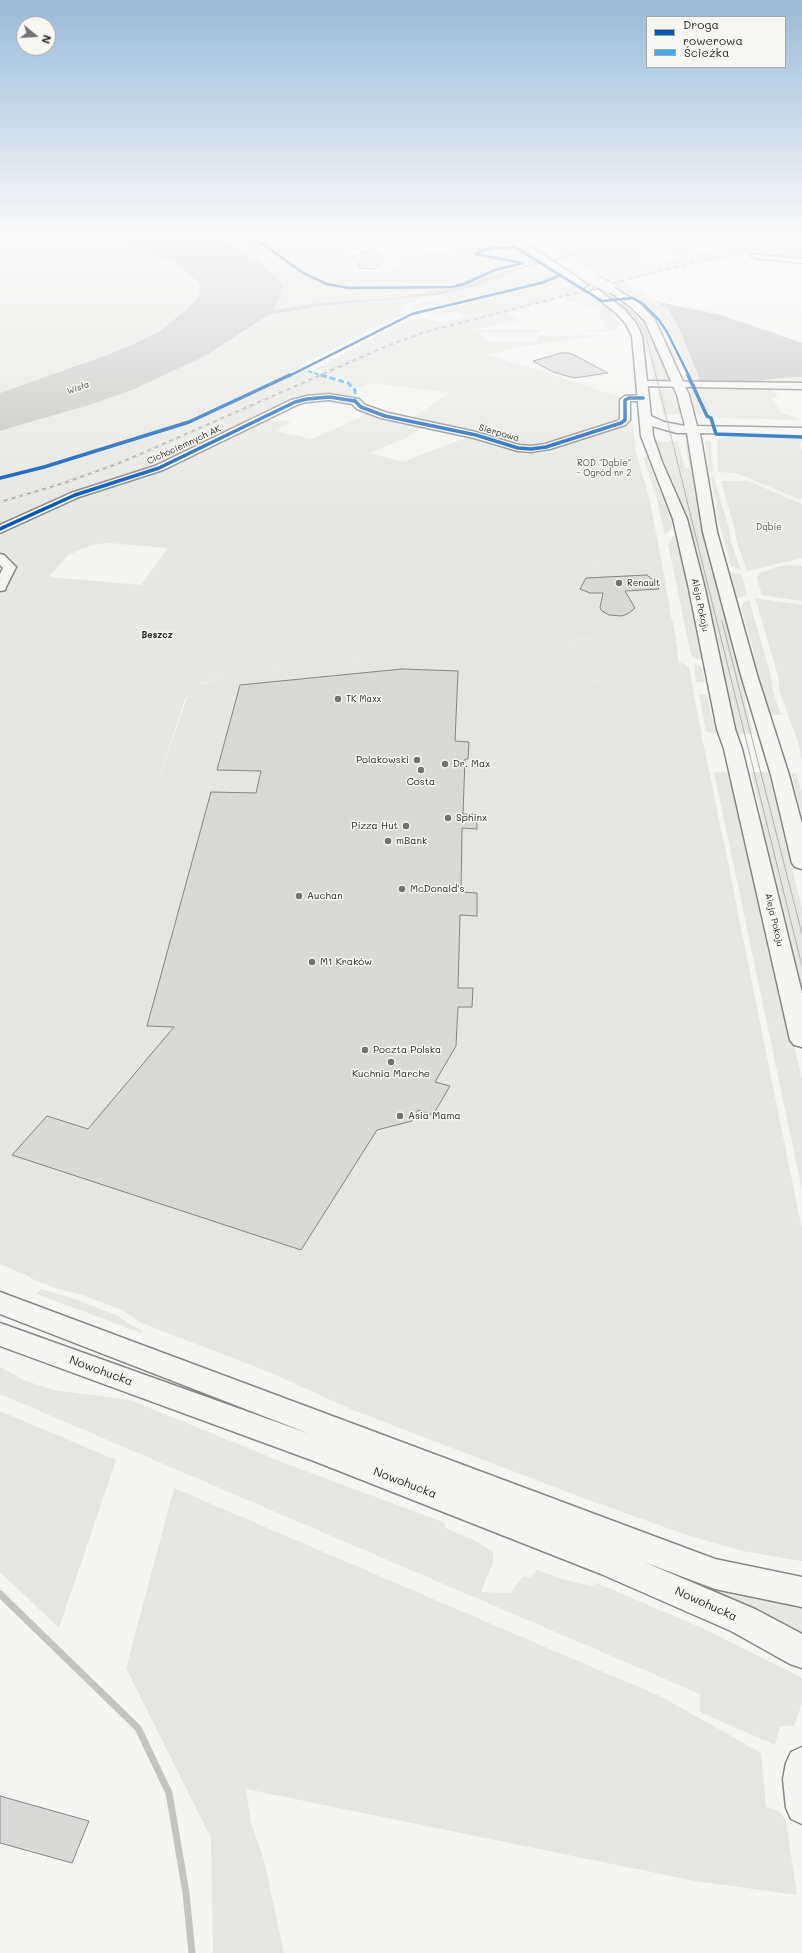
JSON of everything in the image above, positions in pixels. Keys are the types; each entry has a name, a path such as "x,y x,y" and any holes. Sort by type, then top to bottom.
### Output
{"main road":[{"name":"Aleja Pokoju","path":"633,327 638,341 642,391 652,427 656,462 680,519 697,589 726,729 735,757 802,1040"},
{"path":"653,327 679,386 692,427 710,532 749,675 780,775 802,863"},
{"path":"642,391 653,388 672,390 679,386"},
{"path":"652,427 802,426"},
{"path":"692,427 802,432"},
{"path":"0,1303 715,1574 802,1592"},
{"name":"Nowohucka","path":"0,1334 325,1452 613,1564 743,1620 802,1652"}],"street":[{"path":"679,386 686,382 714,386"},
{"path":"679,386 695,388 714,386 802,386"},
{"name":"Sierpowa","path":"355,401 361,406 385,416 476,435 518,448 531,449 546,447 623,422 625,420 625,400 642,391"},
{"name":"Cichociemnych AK","path":"0,529 80,493 159,468 299,401 324,397 355,401"},
{"path":"0,558 10,567 0,587"},
{"path":"802,1763 799,1779 802,1808"}],"shaded area":[{"path":"435,327 444,327 433,330 127,463 58,488 0,505 0,499 52,484 121,460 398,340"},
{"path":"639,327 647,327 654,338 663,383 655,383 646,338"},
{"path":"657,388 665,389 671,414 663,415"},
{"path":"678,441 753,734 741,734 669,442"},
{"path":"662,563 679,663 659,657 659,664 655,666 618,666 610,662 602,654 601,650 605,642 597,642 594,635 552,648 499,627 551,605 574,586 584,567"},
{"path":"785,565 802,566 802,601 762,595 757,578 759,573"},
{"name":"M1 Kraków","path":"499,649 543,653 599,684 605,692 617,729 701,732 802,1230 802,1561 744,1551 687,1535 581,1497 353,1410 272,1373 142,1323 123,1310 80,1294 58,1289 0,1264 0,1013 30,965 34,964 32,961 63,954 68,948 74,949 141,834 147,828 164,777 161,773 188,695 198,686 223,677"},
{"path":"751,772 764,772 802,920 802,982"},
{"path":"0,826 99,846 0,935"},
{"path":"0,1411 116,1460 59,1628 0,1572"}],"green space":[{"path":"0,327 165,327 138,342 110,354 0,393"},
{"path":"249,327 375,327 300,366 310,369 305,371 318,374 121,460 52,484 0,499 0,431 40,420 226,342"},
{"path":"397,327 436,327 398,340 326,372 315,369"},
{"path":"448,327 487,327 473,330 541,330 540,332 535,333 481,333 486,340 496,342 531,342 537,340 539,336 604,335 518,347 487,355 536,369 622,398 620,399 621,416 619,418 582,430 588,432 544,446 530,448 408,421 450,393 373,383 357,388 348,381 330,375 417,337 415,336"},
{"path":"605,327 618,327 612,331 589,332 588,330 606,330"},
{"path":"636,327 641,327 646,338 655,383 652,381 650,361 639,331"},
{"path":"659,327 660,327 679,361 676,361 671,356"},
{"path":"756,327 771,331 802,343 802,383 698,382 693,379 668,328"},
{"path":"654,339 672,383 663,383"},
{"path":"326,376 350,386 353,398 311,397 165,463 0,527 0,505 58,488 127,463"},
{"path":"711,387 770,389 774,391 778,398 772,398 782,414 788,414 802,420 718,418 708,414 698,389"},
{"path":"665,389 672,391 683,414 671,414"},
{"path":"692,391 694,391 703,414 695,414 690,395"},
{"name":"ROD \"Dąbie\" - Ogród nr 2","path":"629,400 636,446 634,446 649,497 662,563 584,567 574,586 551,605 500,627 552,648 595,635 598,642 605,642 606,644 603,644 604,650 601,650 602,654 608,655 610,662 618,666 655,666 659,664 659,657 684,664 689,668 701,731 697,733 620,733 606,724 602,689 598,683 543,656 518,651 432,656 223,677 204,683 193,690 185,699 161,773 164,777 147,828 141,834 74,949 68,948 63,954 32,961 34,964 30,965 0,1013 0,902 16,887 4,883 19,872 37,870 43,864 0,852 0,593 14,569 0,553 0,532 63,502 119,482 262,420 292,421 275,431 312,439 369,413 424,427 404,439 369,453 403,462 470,436 523,450 621,426","holes":["108,543 168,548 141,585 49,577 68,555 92,545"]},
{"path":"725,436 802,438 802,442 799,443 802,450 802,498 799,499 736,473 718,472 717,440"},
{"path":"685,441 688,441 694,490 737,652 751,698 745,698 685,468 689,468"},
{"path":"705,441 711,441 713,472 709,473"},
{"path":"655,442 669,442 741,734 735,734 679,501"},
{"path":"643,457 647,457 672,523 672,528 665,535 656,495"},
{"path":"713,475 729,528 731,542 741,570 731,566 718,520 716,500 711,479"},
{"name":"Dąbie","path":"721,481 748,481 802,504 802,558 747,571 737,542"},
{"path":"676,533 678,533 703,660 696,659 691,655 668,544"},
{"path":"727,571 742,575 747,595 735,600"},
{"path":"655,593 667,593 670,608 668,612 663,613 656,609 662,608"},
{"path":"755,598 802,605 802,761 799,746 779,689 779,679"},
{"path":"749,600 771,676 773,691 781,715 769,715 755,673 753,650 741,607 744,602"},
{"path":"670,621 673,622 678,652 659,645 665,644 661,628 656,627"},
{"path":"505,656 533,659 575,679 575,681 571,686 563,686 562,681 489,680 490,662 495,658"},
{"path":"459,661 473,663 478,670 401,668 347,674"},
{"path":"694,663 702,667 705,682 696,682"},
{"path":"579,691 590,693 592,705 586,734 579,734 579,728 576,727 577,725 585,725 582,695 574,694"},
{"path":"699,694 707,695 716,734 706,731"},
{"path":"493,730 574,731 559,737 549,735 502,733"},
{"path":"624,735 697,736 700,737 701,743 648,742"},
{"path":"595,748 605,751 607,756 601,760 595,760 589,759 582,755 584,750"},
{"path":"650,748 701,750 701,752 650,751 625,754 621,749"},
{"path":"637,759 705,762 705,766 641,765 609,776 605,775"},
{"path":"564,767 567,767 573,775 578,776 580,805 578,807 568,807 566,804 576,804 574,784 565,782"},
{"path":"642,768 697,769 667,794 663,794 662,790 611,788 611,780"},
{"path":"700,769 709,769 714,794 693,805 680,797 669,795"},
{"path":"714,772 730,772 763,907 802,1080 802,1190"},
{"path":"764,772 768,772 802,908 802,920"},
{"path":"791,773 796,773 802,792 802,815"},
{"path":"714,796 722,835 701,844 694,807"},
{"path":"755,814 761,814 802,982 802,1006"},
{"path":"723,837 737,907 732,910 713,909 702,846"},
{"path":"715,916 733,917 739,919 792,1182 784,1186 751,1185 757,1162 755,1131"},
{"path":"721,1110 735,1115 738,1120 742,1151 739,1155 731,1154 733,1147 633,1119 632,1116 722,1118"},
{"path":"550,1116 587,1117 590,1123 581,1137 567,1130 556,1130 559,1124 550,1122"},
{"path":"5,1162 40,1174 24,1180 14,1179 10,1177 3,1163"},
{"path":"748,1195 786,1197 796,1202 802,1230 802,1561 744,1551 687,1535 581,1497 353,1410 272,1373 142,1323 122,1310 80,1294 58,1289 30,1278 33,1271 70,1273 87,1270 112,1259 124,1250 153,1260 195,1267 275,1294 296,1298 475,1358 503,1365 661,1386 697,1377 750,1383 763,1382 780,1333 781,1322 769,1313 741,1303 743,1296 717,1288"},
{"path":"39,1207 52,1209 81,1219 79,1221 66,1219 43,1221 13,1232 14,1216 16,1211 26,1208"},
{"path":"53,1232 71,1233 117,1248 96,1259 76,1266 6,1262 20,1246 29,1239"},
{"path":"323,1265 336,1265 331,1275 480,1323 485,1314 502,1320 503,1327 490,1334 478,1334 356,1293 286,1277 320,1267 324,1273 327,1272"},
{"path":"41,1289 75,1299 118,1316 143,1331 141,1333 37,1294"},
{"path":"533,1329 539,1331 535,1342 589,1359 593,1348 644,1365 640,1368 593,1363 537,1352 528,1347 524,1341 526,1332"},
{"path":"0,1367 26,1381 54,1390 130,1400 292,1466 443,1522 447,1529 474,1540 493,1552 493,1563 481,1592 510,1593 523,1576 530,1578 537,1570 565,1580 591,1586 597,1583 711,1632 802,1678 802,1703 794,1726 780,1726 775,1745 700,1712 700,1694 0,1394"},
{"path":"174,1488 662,1697 761,1753 766,1807 781,1813 786,1821 797,1895 695,1881 246,1789 251,1823 264,1860 284,1953 213,1953 211,1838 126,1668"},
{"path":"691,1576 802,1606 802,1634 690,1580"}],"water":[{"name":"Wisła","path":"165,327 249,327 205,356 132,390 89,405 0,431 0,393 110,354 160,331"},
{"path":"678,327 756,327 802,343 802,377 779,378 748,383 698,382 699,377"}],"building":[{"path":"561,353 569,353 608,373 574,378 553,372 533,361"},
{"name":"Renault","path":"647,575 653,580 659,589 625,591 635,608 622,616 609,615 602,611 600,608 603,593 590,593 580,589 586,578"},
{"name":"M1 Kraków","path":"402,669 458,671 455,741 469,742 468,759 465,759 463,814 477,814 477,829 462,828 461,892 477,893 477,916 460,915 458,988 473,988 472,1007 458,1007 456,1046 435,1082 450,1086 433,1115 418,1110 412,1121 377,1130 301,1250 12,1155 47,1116 88,1129 174,1027 147,1026 211,792 256,793 261,771 217,770 240,685"},
{"path":"0,1796 89,1821 72,1863 0,1843"}],"waterway":[{"path":"0,1594 138,1728 169,1793 186,1893 192,1953"}],"tram line":[{"path":"642,327 645,331 802,966"},
{"path":"722,621 802,934"}],"railway":[{"path":"0,502 64,483 122,462 389,345 422,333 444,327"}],"marked path":[{"path":"308,371 348,383 355,390 355,401"}],"cycle path":[{"path":"0,478 44,467 189,422 263,389 383,327"},
{"path":"664,327 692,382 707,416 711,418 716,434 802,437"},
{"path":"0,529 75,495 159,468 295,402 307,399 329,397 355,401 361,407 385,416 476,435 518,448 531,449 546,447 621,423 625,420 625,400 629,398 643,398"}],"place":[{"name":"Renault","path":"619,583"},
{"name":"TK Maxx","path":"338,699"},
{"name":"Polakowski","path":"417,760"},
{"name":"Dr. Max","path":"445,764"},
{"name":"Costa","path":"421,770"},
{"name":"Sphinx","path":"448,818"},
{"name":"Pizza Hut","path":"406,826"},
{"name":"mBank","path":"388,841"},
{"name":"McDonald's","path":"402,889"},
{"name":"Auchan","path":"299,896"},
{"name":"M1 Kraków","path":"312,962"},
{"name":"Poczta Polska","path":"365,1050"},
{"name":"Kuchnia Marche","path":"391,1062"},
{"name":"Asia Mama","path":"400,1116"}],"district":[{"name":"Beszcz","path":"157,635"}]}
